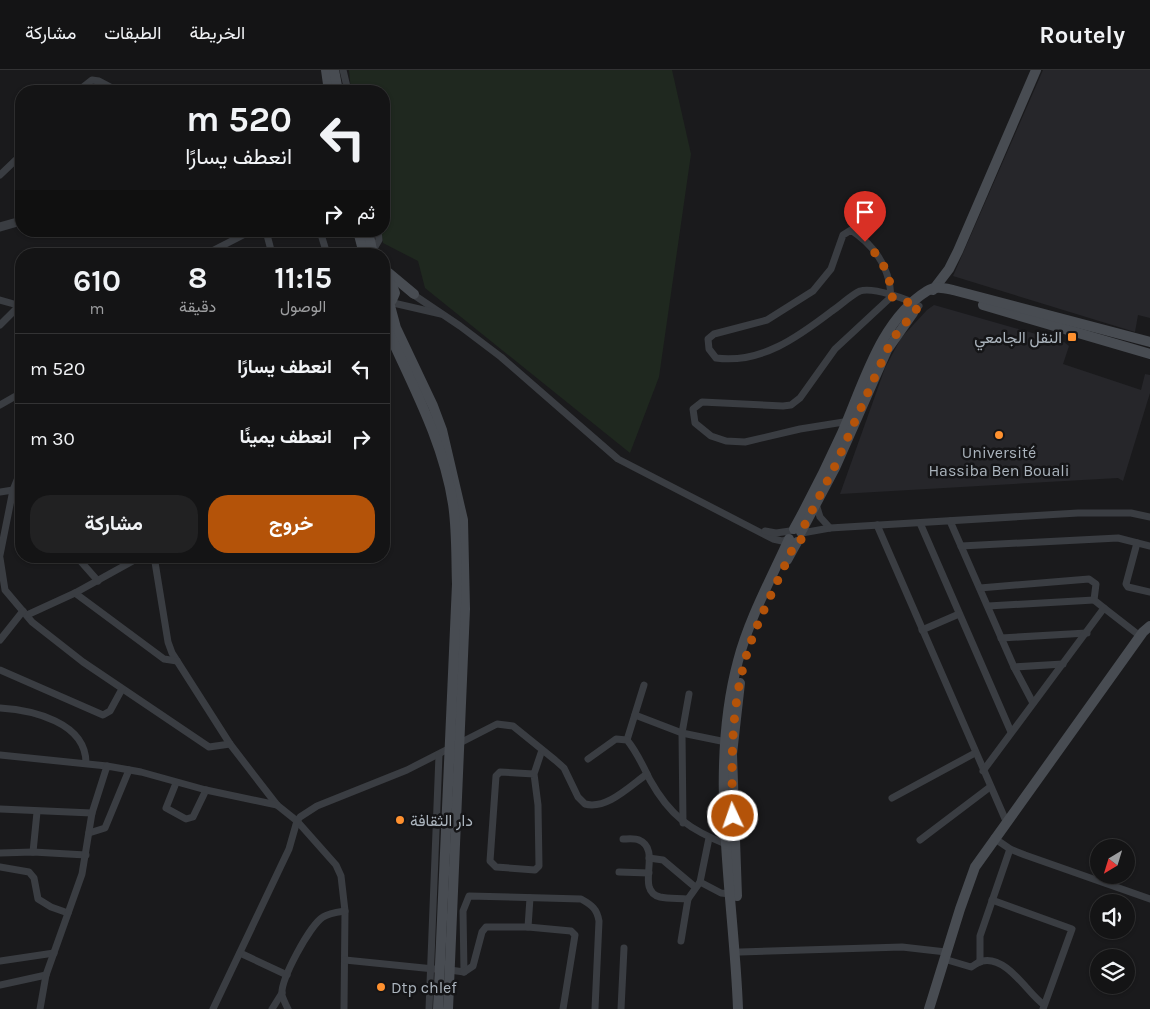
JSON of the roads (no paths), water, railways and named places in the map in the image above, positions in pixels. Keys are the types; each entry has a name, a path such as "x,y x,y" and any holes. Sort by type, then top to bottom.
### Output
{"main road":[{"path":"326,70 328,85"},
{"path":"334,70 337,85"},
{"path":"744,1009 731,846 726,742 732,686 751,633 794,535 831,466 852,421 871,366 885,338 916,304 932,292 949,269 1036,70"},
{"path":"361,237 367,248"},
{"path":"390,274 414,294"},
{"path":"390,287 394,296 390,299"},
{"path":"932,292 953,290 1150,342"},
{"path":"932,292 952,296 1150,354"},
{"path":"390,311 442,430 459,522 465,580 459,743 440,969 448,1009"},
{"path":"390,335 434,432 459,522 438,1009"},
{"path":"794,535 816,504 831,466"},
{"path":"929,1009 975,867 1006,821 1140,636 1150,626"},
{"path":"738,1009 730,894 732,782 734,732 739,688 751,633"}],"street":[{"path":"343,70 347,85"},
{"path":"86,85 92,80 107,85"},
{"path":"0,175 15,161"},
{"path":"0,227 15,223"},
{"path":"892,297 891,281 880,257 855,233 848,230 844,234 831,269 813,291 767,320 714,334 708,339 707,344 711,354 716,358 740,359 760,355 807,330 860,291 876,291 892,297 916,304"},
{"path":"218,248 239,237"},
{"path":"373,248 379,240 379,237"},
{"path":"390,282 414,294 501,357 618,458 755,529 794,535 830,528 1078,513 1131,513 1150,517"},
{"path":"852,421 737,443 711,436 695,423 692,412 694,407 702,402 783,406 795,402 835,349 892,297"},
{"path":"0,300 15,304"},
{"path":"390,303 444,315"},
{"path":"0,325 15,311"},
{"path":"0,405 15,396"},
{"path":"15,485 0,556 5,590 25,613 66,649 122,689 209,747 230,744"},
{"path":"0,492 13,490"},
{"path":"816,504 820,517 830,528"},
{"path":"950,521 1014,667 1033,703"},
{"path":"920,523 1011,732"},
{"path":"877,526 1006,821"},
{"path":"961,546 1104,538 1137,542 1150,546"},
{"path":"1137,542 1126,584 1128,587 1150,592"},
{"path":"82,563 98,581"},
{"path":"0,640 25,613 74,593 129,563"},
{"path":"155,563 168,642 177,661 230,744 277,805 296,821 336,865 341,876 345,911 344,1009"},
{"path":"980,588 1089,579 1096,584 1094,600"},
{"path":"74,593 164,659 177,661"},
{"path":"988,606 1094,600 1140,636"},
{"path":"983,771 1104,608"},
{"path":"922,630 959,614"},
{"path":"1001,638 1087,633"},
{"path":"1014,667 1063,664"},
{"path":"0,670 103,715 110,711 122,689"},
{"path":"644,685 627,740 667,807 683,822 710,838 731,846"},
{"path":"683,822 682,733 689,694"},
{"path":"0,708 30,711 66,728 83,747 86,763"},
{"path":"635,715 682,733 726,742"},
{"path":"213,1009 289,849 296,821 317,806 373,785 439,755 488,728 506,724 518,730 564,768 578,797 582,802 590,806 606,802 647,774"},
{"path":"588,759 616,739 627,740"},
{"path":"534,774 500,772 496,776 490,861 496,867 535,870 539,866 538,805 534,774 542,750"},
{"path":"892,798 975,753"},
{"path":"429,1009 440,969 439,755"},
{"path":"0,756 107,766 277,805"},
{"path":"40,1009 46,975 86,855 92,813 107,766"},
{"path":"89,833 105,828 129,770"},
{"path":"176,783 166,808 186,819 192,817 206,790"},
{"path":"920,840 990,787"},
{"path":"0,809 92,813"},
{"path":"33,852 36,812"},
{"path":"682,941 688,898 697,884 710,838"},
{"path":"994,838 1010,849 1150,899"},
{"path":"623,839 639,840 646,846 649,858 648,886 659,897 688,898"},
{"path":"980,962 980,936 1010,849"},
{"path":"0,853 33,852 86,855"},
{"path":"649,858 663,860 697,884 721,893 730,894"},
{"path":"0,867 29,872 34,878 38,898 51,907 68,912"},
{"path":"619,872 649,873"},
{"path":"464,972 463,911 469,896 581,899 592,905 598,912 600,921 595,1009"},
{"path":"528,927 530,898"},
{"path":"740,952 902,947 945,955 969,966 980,962 992,962 1018,977 1043,1006 1072,930 992,900"},
{"path":"272,1009 282,993 287,975 305,940 318,920 325,915 345,911"},
{"path":"345,960 464,972 473,966 482,932 486,927 528,927 571,931 575,936 563,1009"},
{"path":"621,1009 624,948"},
{"path":"0,961 54,953"},
{"path":"240,953 287,975"},
{"path":"0,985 46,975"},
{"path":"282,993 288,1009"}],"place":[{"name":"النقل الجامعي","path":"1072,337"},
{"name":"Université Hassiba Ben Bouali","path":"999,435"},
{"name":"دار الثقافة","path":"400,820"},
{"name":"Dtp chlef","path":"381,987"}]}
